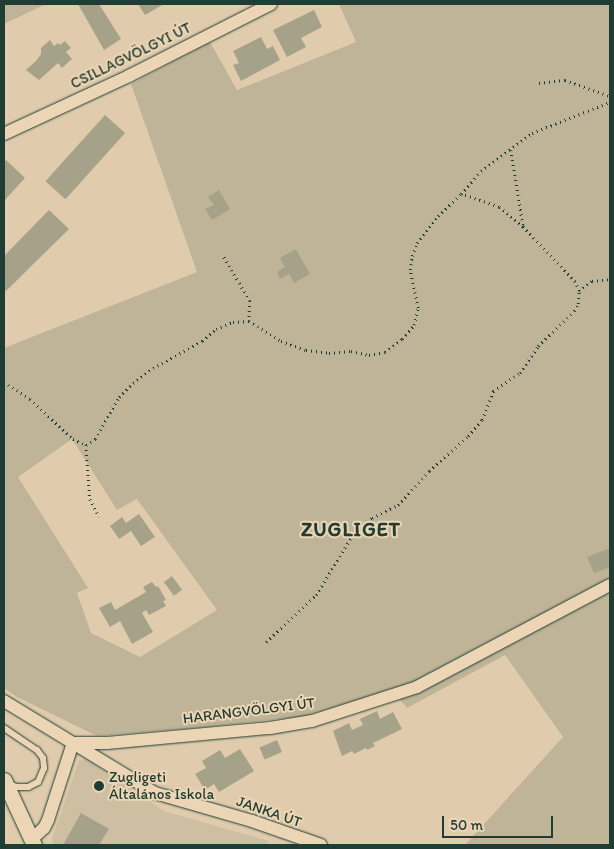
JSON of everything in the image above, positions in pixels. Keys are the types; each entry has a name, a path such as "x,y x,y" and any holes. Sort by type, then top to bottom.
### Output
{"street":[{"name":"CSILLAGVÖLGYI ÚT","path":"4,134 129,76 271,4"},
{"name":"HARANGVÖLGYI ÚT","path":"73,743 117,742 270,728 312,721 417,687 610,585"},
{"name":"JANKA ÚT","path":"4,701 155,793 252,821 321,845"},
{"path":"4,781 33,842 48,820 73,743"}],"lane":[{"path":"4,728 37,750 42,758 44,768 38,782 28,786 17,787 4,781"}],"path":[{"path":"539,83 564,80 610,96"},
{"path":"86,445 94,440 119,397 133,383 154,368 202,342 216,329 233,322 249,322 281,341 306,350 328,353 351,351 369,356 385,352 409,332 417,315 417,299 410,270 412,256 417,243 428,226 461,194 481,171 532,133 610,102"},
{"path":"511,150 523,227"},
{"path":"266,642 316,595 354,531 372,518 398,505 429,471 468,436 482,420 493,391 520,373 538,346 574,312 580,298 579,291 570,275 523,227 498,207 461,194"},
{"path":"224,257 250,301 249,322"},
{"path":"579,291 592,281 610,279"},
{"path":"4,382 30,399 73,440 86,445"},
{"path":"86,445 90,498 99,517"}],"shaded area":[{"path":"4,4 46,4 4,24"},
{"path":"339,4 610,4 610,845 465,845 563,737 505,655 407,708 391,690 305,716 97,736 17,697 4,688 4,348 197,272 131,84 210,42 237,90 356,42","holes":["72,439 117,510 137,499 217,610 140,657 91,633 77,593 88,588 18,477"]},
{"name":"Zugligeti Általános Iskola","path":"87,759 164,811 269,841 267,845 53,845 52,839 79,760"}],"building":[{"path":"78,4 99,4 121,39 104,50"},
{"path":"138,4 164,4 145,15"},
{"path":"314,10 322,27 301,38 306,47 287,57 273,30"},
{"path":"261,37 267,49 273,46 280,60 241,81 233,65 239,63 233,51"},
{"path":"50,40 54,46 58,43 60,45 65,41 71,48 66,52 72,59 62,68 58,63 39,80 26,70 36,61 41,54 41,48"},
{"path":"105,115 125,133 66,199 45,181"},
{"path":"6,160 25,178 4,201 4,162"},
{"path":"219,190 230,209 212,220 205,209 214,205 208,197"},
{"path":"49,210 69,229 6,291 4,289 4,256"},
{"path":"296,249 310,274 294,283 289,274 280,279 277,272 285,267 280,258"},
{"path":"139,514 155,537 141,546 131,531 119,539 110,526 122,517 126,523"},
{"path":"610,548 610,567 594,573 587,557"},
{"path":"172,576 182,590 174,596 164,582"},
{"path":"152,582 156,587 158,586 166,600 163,601 166,606 149,615 146,610 142,613 153,632 132,644 120,621 110,627 99,608 111,602 115,610 146,592 143,587"},
{"path":"377,711 380,719 393,712 402,729 373,743 375,746 367,750 366,748 354,754 352,751 342,756 333,731 349,723 352,730 363,725 360,719"},
{"path":"277,740 282,752 265,759 260,747"},
{"path":"240,749 254,771 219,792 214,784 205,790 195,774 206,768 202,761 220,750 225,758"},
{"path":"81,813 109,829 99,845 63,845"}],"place":[{"name":"Zugligeti Általános Iskola","path":"99,786"}],"district":[{"name":"ZUGLIGET","path":"351,529"}]}
